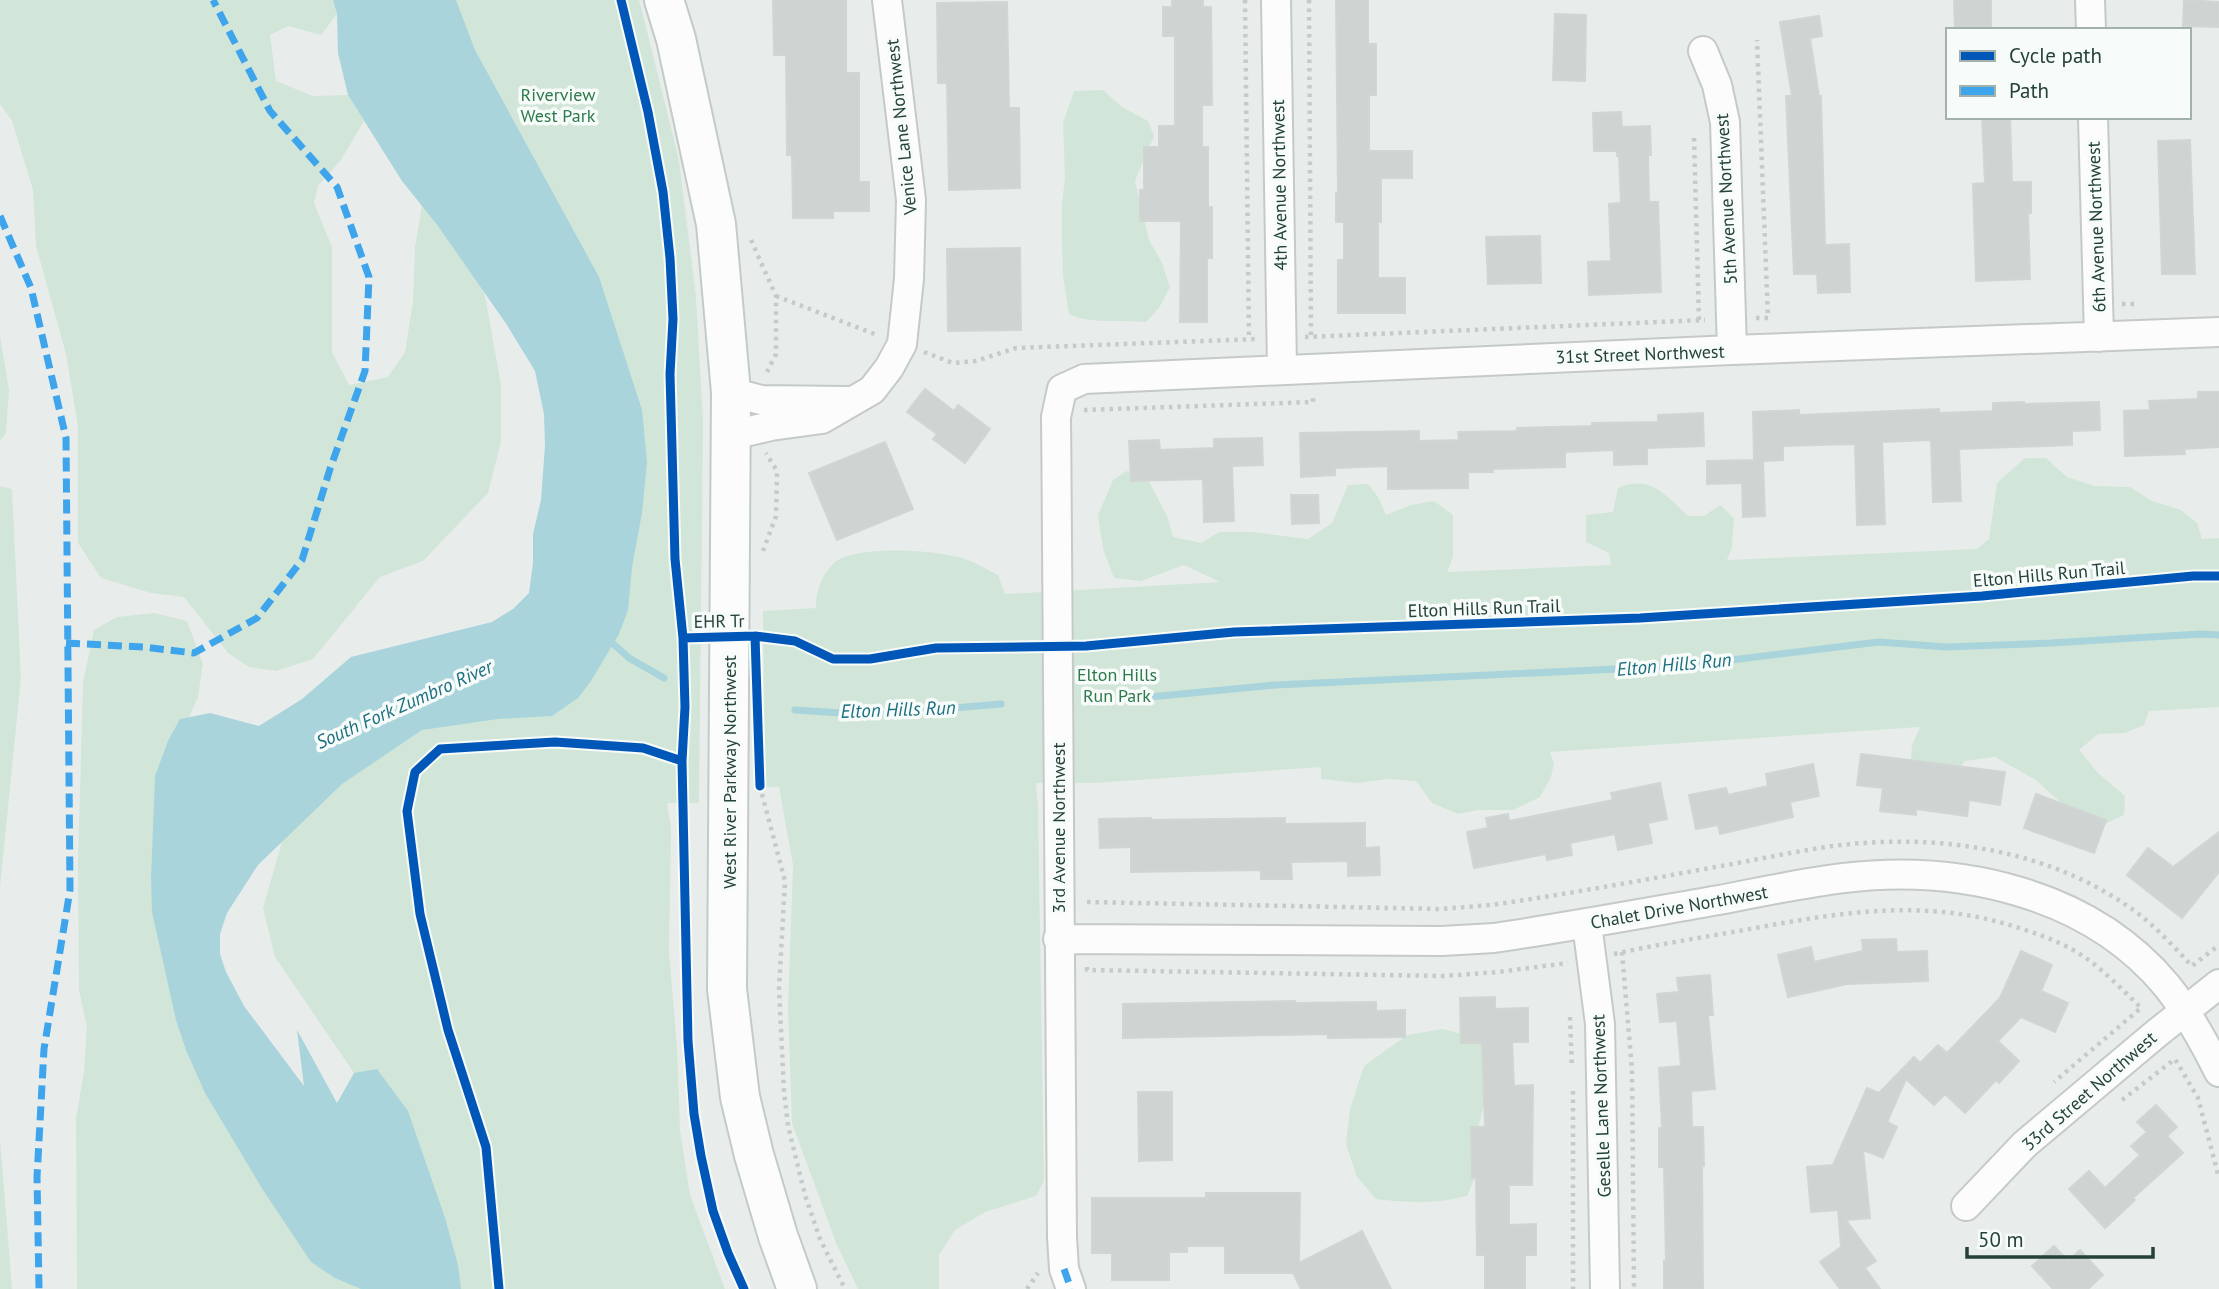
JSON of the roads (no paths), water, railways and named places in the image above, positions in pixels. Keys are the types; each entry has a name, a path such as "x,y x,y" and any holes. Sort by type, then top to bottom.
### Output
{"main road":[{"name":"West River Parkway Northwest","path":"664,0 676,39 716,224 746,388 747,440 727,989 740,1097 774,1224 797,1289"}],"street":[{"name":"Venice Lane Northwest","path":"747,440 771,426 822,419 872,390 889,368 902,344 907,306 911,200 887,0"},
{"name":"4th Avenue Northwest","path":"1276,0 1282,369"},
{"path":"2090,0 2091,28"},
{"name":"5th Avenue Northwest","path":"1703,51 1717,85 1725,122 1732,350"},
{"name":"6th Avenue Northwest","path":"2093,119 2099,337"},
{"name":"31st Street Northwest","path":"1062,389 1084,379 1282,369 2219,332"},
{"path":"746,388 761,400 853,401"},
{"name":"3rd Avenue Northwest","path":"1062,389 1056,416 1059,647 1058,939 1062,1237 1068,1279"},
{"name":"Chalet Drive Northwest","path":"1058,939 1442,941 1494,938 1846,878 1906,875 1962,878 2017,890 2067,908 2108,932 2166,985 2203,1039 2219,1072"},
{"name":"Geselle Lane Northwest","path":"1587,924 1600,1024 1605,1289"},
{"name":"33rd Street Northwest","path":"1966,1206 2025,1144 2184,1010 2219,984"}],"water":[{"name":"South Fork Zumbro River","path":"333,0 456,0 475,50 599,277 642,410 647,462 628,610 619,634 578,698 552,716 498,719 422,730 342,784 258,865 227,913 220,934 220,954 226,972 244,1006 304,1086 297,1030 337,1103 354,1073 377,1069 408,1111 445,1218 458,1265 461,1289 361,1289 335,1278 311,1262 263,1190 205,1093 176,1020 152,912 155,776 168,741 180,719 210,713 259,726 302,699 351,657 492,622 513,609 529,593 533,534 541,500 545,446 544,414 535,371 507,325 438,226 402,181 348,95 338,53 337,14"}],"waterway":[{"name":"Elton Hills Run","path":"1129,699 1275,685 1682,666 1879,642 1946,647 2219,635"},
{"name":"Elton Hills Run","path":"608,639 629,658 664,678"},
{"name":"Elton Hills Run","path":"795,710 871,715 1001,704"}],"park label":[{"name":"Riverview West Park","path":"558,104"},
{"name":"Elton Hills Run Park","path":"1117,684"}]}
